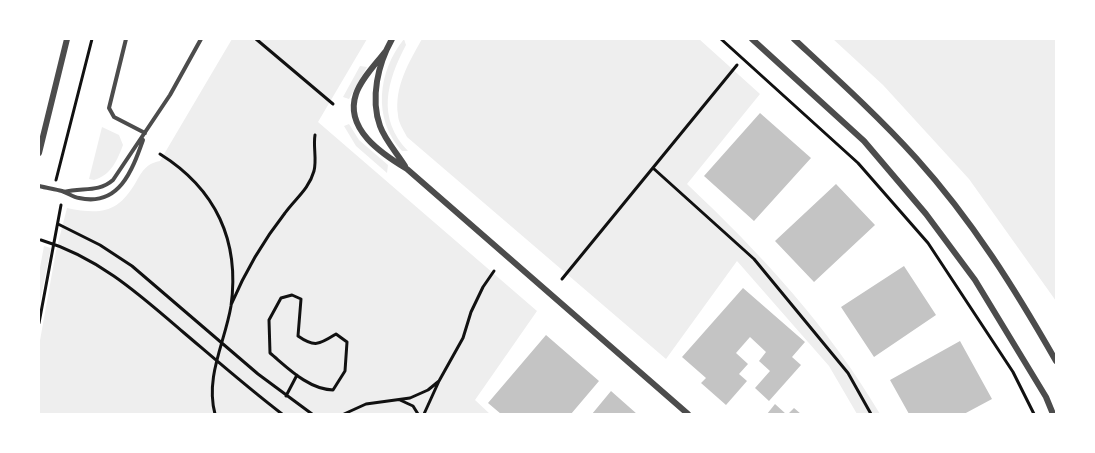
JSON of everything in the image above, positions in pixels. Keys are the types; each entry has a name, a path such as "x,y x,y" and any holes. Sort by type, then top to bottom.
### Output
{"street":[{"path":"39,153 67,39"},
{"path":"392,39 361,83 355,96 356,117 362,131 380,153 407,169 688,414"},
{"path":"752,39 864,141 926,214 975,280 1046,397 1053,414"},
{"path":"794,39 864,104 916,158 952,201 1002,270 1056,361"},
{"path":"385,52 377,83 376,107 380,126 407,169"}],"lane":[{"path":"126,39 109,108 110,113 145,133"},
{"path":"64,192 75,189 92,190 106,186 122,170 201,39"},
{"path":"39,186 85,200 110,197 120,188 137,158 145,133"}],"path":[{"path":"57,176 92,39"},
{"path":"256,39 333,104"},
{"path":"721,39 858,163 928,243 1013,372 1034,414"},
{"path":"562,279 737,65"},
{"path":"215,414 212,394 221,342 231,306 264,243 311,179 315,161 315,135"},
{"path":"160,154 184,171 221,217 231,258 231,306"},
{"path":"653,168 754,259 848,373 871,414"},
{"path":"39,323 61,205"},
{"path":"58,224 100,245 132,266 286,396 312,414"},
{"path":"41,240 96,263 124,282 282,414"},
{"path":"424,414 463,338 471,312 483,287 494,271"},
{"path":"292,296 300,299 298,336 308,344 320,344 336,334 347,342 348,351 345,371 333,390 322,390 297,375 270,353 269,320 281,298 292,296"},
{"path":"286,396 297,375"},
{"path":"344,414 366,404 410,398 439,381"},
{"path":"395,399 408,403 418,414"}],"shaded area":[{"path":"232,39 367,39 318,122 537,311 475,400 490,414 39,414 39,346 56,251 67,208 99,211 115,206 122,200 145,168 160,161"},
{"path":"404,39 406,45 390,86 388,112 398,138 408,151 402,151 392,138 386,124 382,95 388,66"},
{"path":"422,39 699,39 760,94 687,184 792,292 838,351 880,414 857,414 829,366 737,261 666,359 407,137 398,118 398,95 404,75"},
{"path":"833,39 1056,39 1056,301 969,179 883,85"},
{"path":"360,66 367,67 349,99 343,97"},
{"path":"349,124 359,140 388,165 387,173 356,146 344,126"},
{"path":"102,127 119,135 123,145 116,162 105,175 94,180 89,179"},
{"path":"44,246 51,248 39,307 39,273"}],"building":[{"path":"760,113 811,158 754,221 704,176"},
{"path":"836,184 875,225 814,282 775,241"},
{"path":"904,266 936,315 874,357 841,307"},
{"path":"743,288 805,342 792,357 801,365 769,401 755,388 770,371 759,361 766,352 750,337 736,353 748,364 739,374 747,381 726,405 701,383 706,378 682,357"},
{"path":"546,335 599,381 571,414 501,414 488,403"},
{"path":"960,341 992,399 964,414 909,414 890,380"},
{"path":"611,391 637,414 592,414"},
{"path":"775,404 786,414 767,414"},
{"path":"794,408 801,414 788,414"}]}
